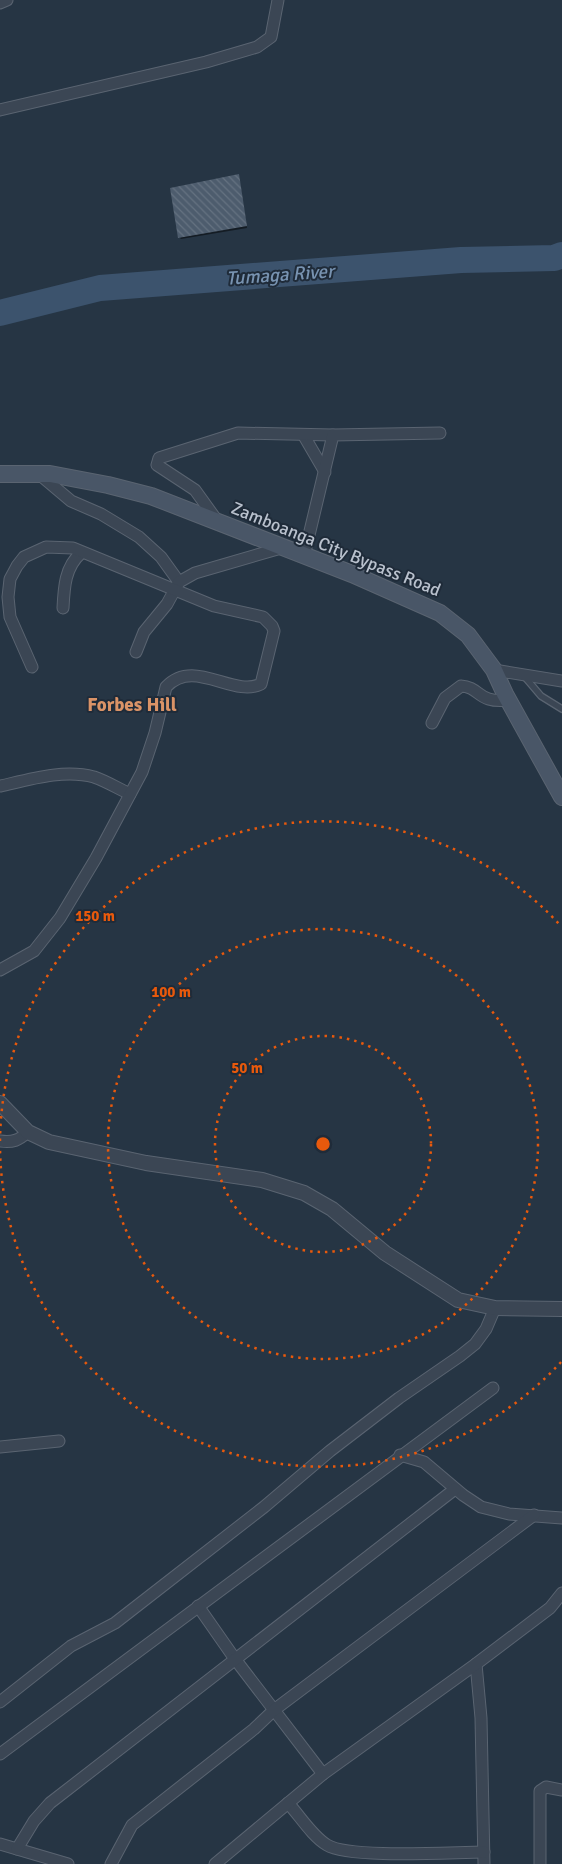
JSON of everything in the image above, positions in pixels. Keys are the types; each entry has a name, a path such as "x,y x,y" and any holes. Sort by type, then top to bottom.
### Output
{"main road":[{"name":"Zamboanga City Bypass Road","path":"0,474 39,474 108,485 151,496 352,574 440,613 468,635 494,670 562,798"}],"street":[{"path":"0,4 7,0"},
{"path":"0,110 206,62 257,47 271,37 278,0"},
{"path":"218,523 196,490 157,465 159,458 238,433 304,436 440,433"},
{"path":"304,556 333,435"},
{"path":"304,436 324,472"},
{"path":"39,474 71,501 101,514 139,537 162,557 177,587"},
{"path":"0,970 34,951 60,918 96,858 142,772 155,733 166,687 182,676 196,676 249,687 257,686 263,679 273,638 272,626 263,617 214,606 177,587 81,553 60,546 46,547 24,557 10,578 8,597 10,617 32,667"},
{"path":"136,652 144,632 177,587 194,573 281,548"},
{"path":"63,608 64,586 70,566 81,553"},
{"path":"494,670 562,681"},
{"path":"432,723 445,698 460,686 468,687 486,700 494,702 509,700"},
{"path":"1,786 53,775 71,775 94,777 130,794"},
{"path":"0,1103 28,1132 49,1142 146,1163 262,1180 304,1193 332,1209 385,1253 458,1300 495,1308 562,1309"},
{"path":"0,1141 19,1140 28,1132"},
{"path":"0,1702 71,1646 115,1623 264,1507 330,1451 399,1398 476,1344 486,1329 495,1308"},
{"path":"0,1754 400,1454 493,1388"},
{"path":"0,1447 59,1440"},
{"path":"400,1454 424,1462 455,1489 481,1507 509,1514 562,1518"},
{"path":"17,1848 34,1821 50,1803 455,1489"},
{"path":"110,1864 132,1825 254,1729 274,1710 534,1515"},
{"path":"214,1864 323,1774 476,1664 550,1608 562,1593"},
{"path":"198,1606 235,1659 323,1774"},
{"path":"288,1803 317,1836 328,1845 339,1850 484,1858 481,1718 476,1664"},
{"path":"540,1864 540,1791 546,1787 562,1790"},
{"path":"0,1844 68,1864"}],"lane":[{"path":"524,675 541,696 562,709"}],"building":[{"path":"239,174 247,226 178,238 170,188"}],"waterway":[{"name":"Tumaga River","path":"0,313 100,288 461,260 554,258 562,255"}],"district":[{"name":"Forbes Hill","path":"132,705"}]}
